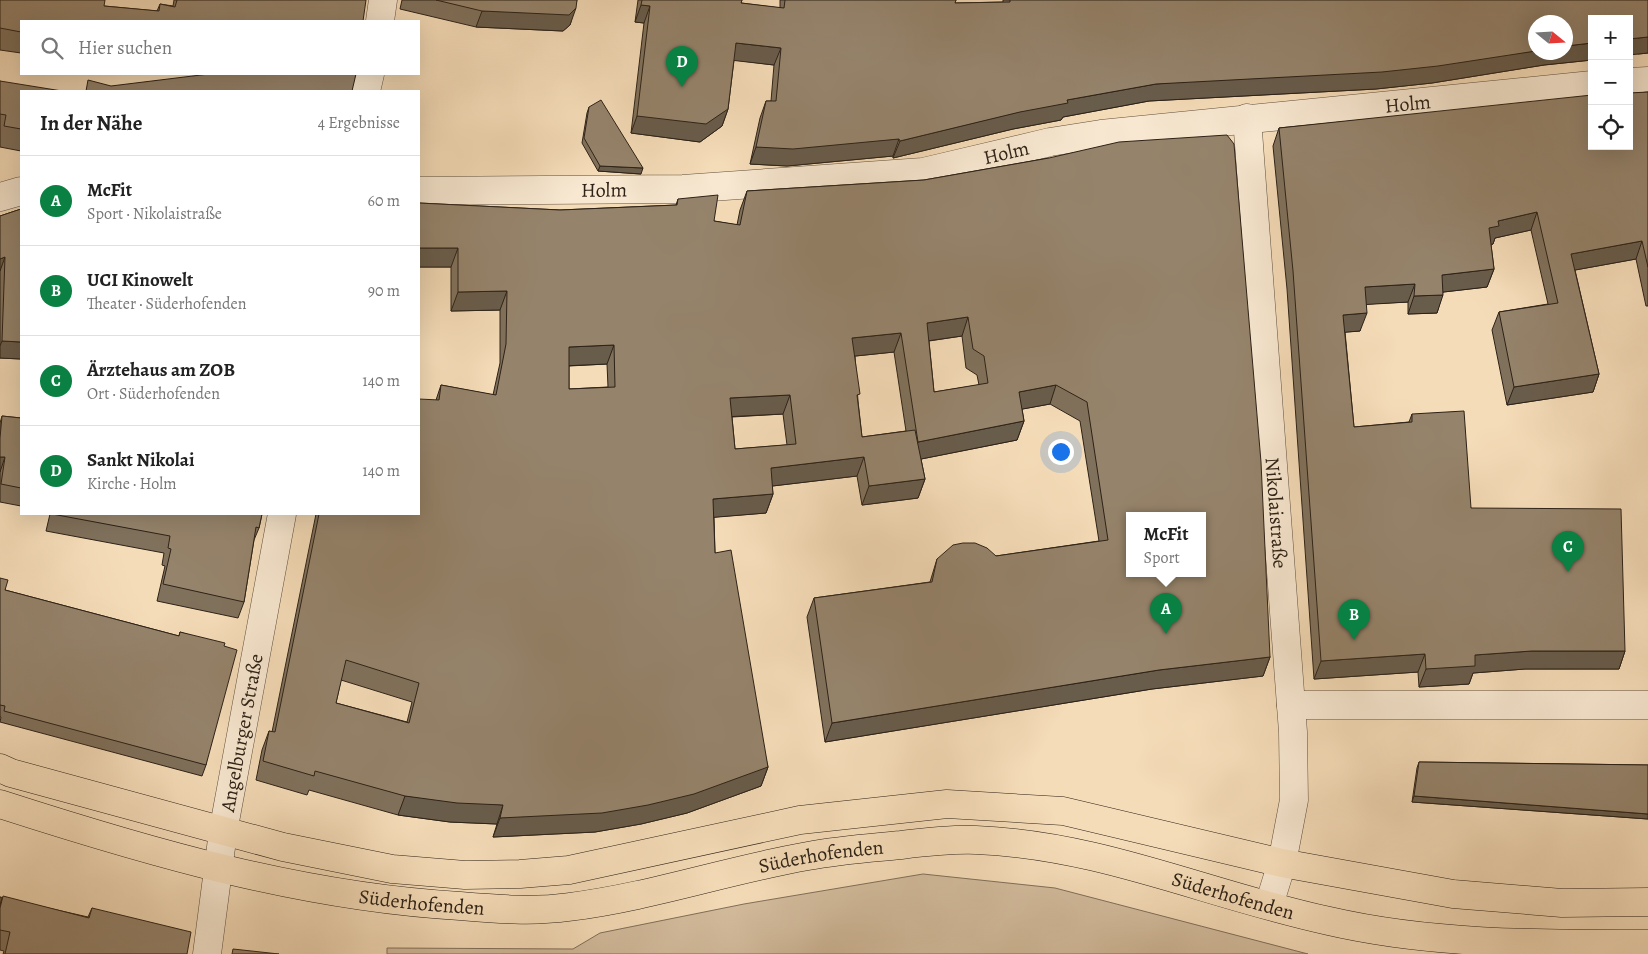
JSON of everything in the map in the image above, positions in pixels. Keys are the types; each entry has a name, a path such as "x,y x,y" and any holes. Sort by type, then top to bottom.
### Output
{"main road":[{"name":"Süderhofenden","path":"0,768 11,773 223,832 306,852 392,869 465,875 520,874 569,870 800,820 947,804 1063,811 1282,863 1453,894 1562,903 1648,902"},
{"name":"Süderhofenden","path":"0,804 113,840 217,867 347,894 404,903 533,909 568,907 648,893 809,856 940,841 973,840 1028,844 1099,856 1330,922 1444,939 1562,944 1648,944"}],"street":[{"path":"380,20 383,0"},
{"path":"366,90 370,75"},
{"path":"1633,82 1648,81"},
{"name":"Holm","path":"420,191 683,189 923,172 1050,142 1101,134 1588,85"},
{"name":"Nikolaistraße","path":"1247,118 1291,705 1294,800 1282,863 1269,905"},
{"path":"0,197 20,191"},
{"name":"Angelburger Straße","path":"207,954 217,867 282,515"},
{"path":"1291,705 1648,705"}],"shaded area":[{"path":"923,874 1055,888 1308,954 387,954 387,948 573,949 600,933 744,904"}],"building":[{"path":"0,0 105,0 104,6 159,11 160,4 175,7 177,0 366,0 363,20 20,20 20,32 0,28"},
{"path":"436,0 577,0 576,8 569,15 482,11"},
{"path":"642,0 742,0 741,3 784,8 785,0 956,0 955,3 1010,2 1010,0 1648,0 1648,37 1633,39 1633,15 1588,15 1588,43 1573,45 1573,15 1528,15 1528,52 1438,66 1382,72 1156,84 1067,100 1068,103 1020,112 900,141 899,139 793,149 756,147 766,101 776,101 781,48 736,43 728,109 706,124 637,116 650,6 641,5"},
{"path":"201,75 356,75 352,90 86,90 88,80 111,86"},
{"path":"0,81 56,90 20,90 20,129 4,126 6,115 0,114"},
{"path":"1648,92 1648,267 1642,241 1571,254 1599,374 1514,387 1499,312 1558,303 1537,212 1498,221 1499,226 1489,228 1494,269 1442,275 1443,295 1414,296 1415,284 1365,287 1367,313 1343,315 1354,427 1412,422 1412,414 1464,411 1471,508 1621,509 1625,651 1532,651 1475,655 1475,666 1426,669 1425,654 1321,661 1293,271 1279,128 1588,95 1588,150 1633,150 1633,93"},
{"path":"601,100 643,168 600,166 584,138 589,107"},
{"path":"1227,135 1234,144 1261,462 1270,657 1159,670 832,723 814,598 932,582 937,559 953,545 963,543 975,543 987,548 996,556 1108,540 1087,402 1056,385 1019,392 1024,421 918,442 901,333 852,338 860,394 857,395 862,437 915,430 925,479 869,486 864,457 771,468 773,494 713,499 715,553 731,550 768,767 694,794 648,805 602,813 500,818 503,805 457,803 405,796 315,771 314,776 263,761 269,731 275,732 319,515 420,515 420,399 439,400 441,385 496,395 506,344 507,291 458,292 458,248 420,248 420,203 560,210 677,205 678,199 718,195 714,221 740,225 747,191 924,180 1049,158 1119,142","holes":["968,317 973,349 984,356 988,383 934,392 927,323","614,345 615,387 569,389 569,347","790,395 796,444 735,449 730,398","346,660 419,683 409,723 336,703"]},
{"path":"20,209 20,342 2,341 5,257 0,259 0,216"},
{"path":"2,416 20,418 20,488 1,484 5,457 0,457"},
{"path":"57,515 262,515 259,528 256,527 244,602 163,584 171,549 168,548 170,536"},
{"path":"0,578 8,580 5,590 179,636 180,632 225,643 224,646 237,650 206,765 4,711 5,706 0,705"},
{"path":"1419,762 1648,765 1648,814 1414,796"},
{"path":"3,896 89,918 92,908 191,932 187,954 5,954 10,932 0,930 0,908"},
{"path":"233,949 279,954 232,954"}],"place":[{"name":"Sankt Nikolai","path":"682,87"},
{"name":"Ärztehaus am ZOB","path":"1568,572"},
{"name":"McFit","path":"1166,634"},
{"name":"UCI Kinowelt","path":"1354,640"}]}
